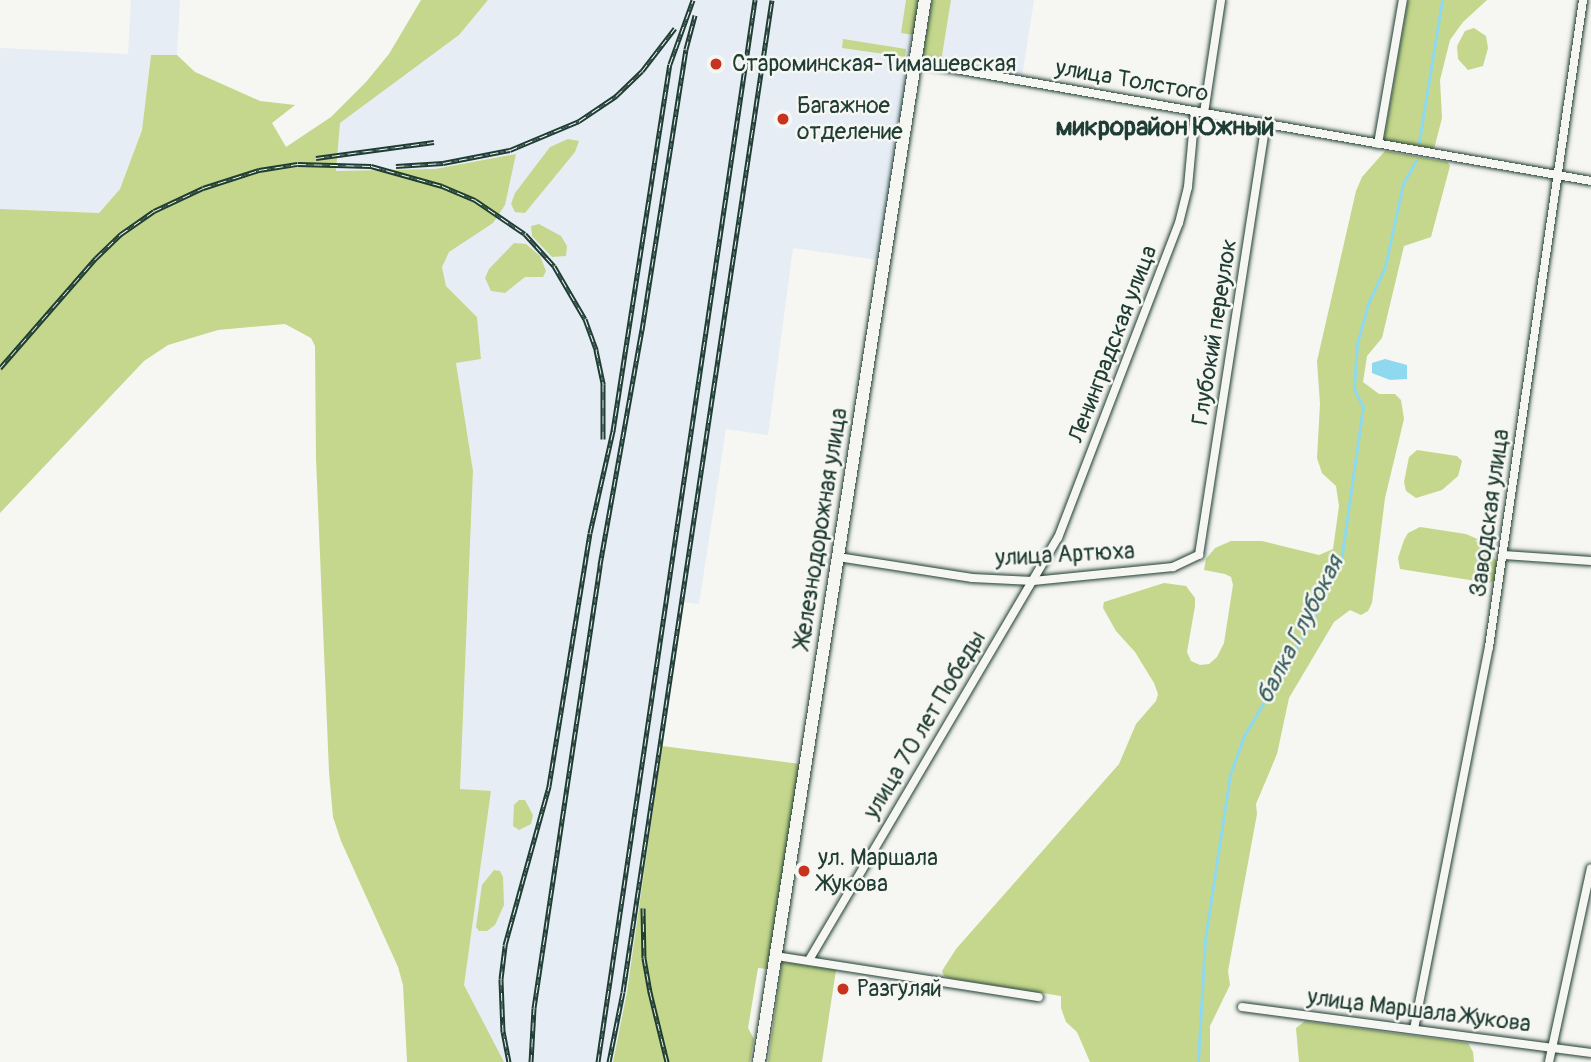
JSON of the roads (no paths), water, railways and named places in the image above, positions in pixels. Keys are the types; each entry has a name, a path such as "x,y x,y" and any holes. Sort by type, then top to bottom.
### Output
{"main road":[{"name":"Железнодорожная улица","path":"759,1062 925,0"}],"street":[{"name":"Ленинградская улица","path":"1033,581 1047,558 1073,502 1179,223 1222,0"},
{"path":"1378,144 1404,0"},
{"name":"Заводская улица","path":"1415,1029 1504,555 1583,0"},
{"name":"улица Толстого","path":"915,62 1591,181"},
{"name":"Глубокий переулок","path":"1202,547 1266,124"},
{"name":"улица Артюха","path":"838,557 972,578 1033,581 1173,567 1196,559 1202,547"},
{"path":"1504,555 1591,561"},
{"name":"улица 70 лет Победы","path":"808,960 1033,581"},
{"path":"1549,1062 1591,868"},
{"path":"776,956 1039,997"},
{"name":"улица Маршала Жукова","path":"1242,1007 1591,1053"}],"water":[{"path":"1385,359 1407,365 1407,379 1390,380 1372,373 1372,363"}],"waterway":[{"name":"балка Глубокая","path":"1419,142 1442,0"},
{"name":"балка Глубокая","path":"1198,1062 1205,940 1230,775 1244,736 1312,621 1341,561 1363,407 1354,389 1357,344 1368,304 1385,267 1403,184 1416,161"}],"railway":[{"path":"509,1062 503,1032 501,979 505,945 549,786 590,533 613,431 670,64 693,0"},
{"path":"598,1062 755,0"},
{"path":"609,1062 623,992 772,0"},
{"path":"531,1062 534,1008 600,565 642,330 686,49 695,15"},
{"path":"396,166 443,163 510,150 579,121 616,96 642,71 675,28"},
{"path":"316,158 434,142"},
{"path":"0,368 96,258 121,234 154,211 203,188 259,170 298,164 371,166 442,186 475,200 525,234 554,266 585,319 596,350 603,384 603,439"},
{"path":"643,908 644,958 667,1062"}],"place":[{"name":"Староминская-Тимашевская","path":"716,64"},
{"name":"Багажное отделение","path":"783,119"},
{"name":"ул. Маршала Жукова","path":"804,871"},
{"name":"Разгуляй","path":"843,989"}],"district":[{"name":"микрорайон Южный","path":"1165,128"}]}
